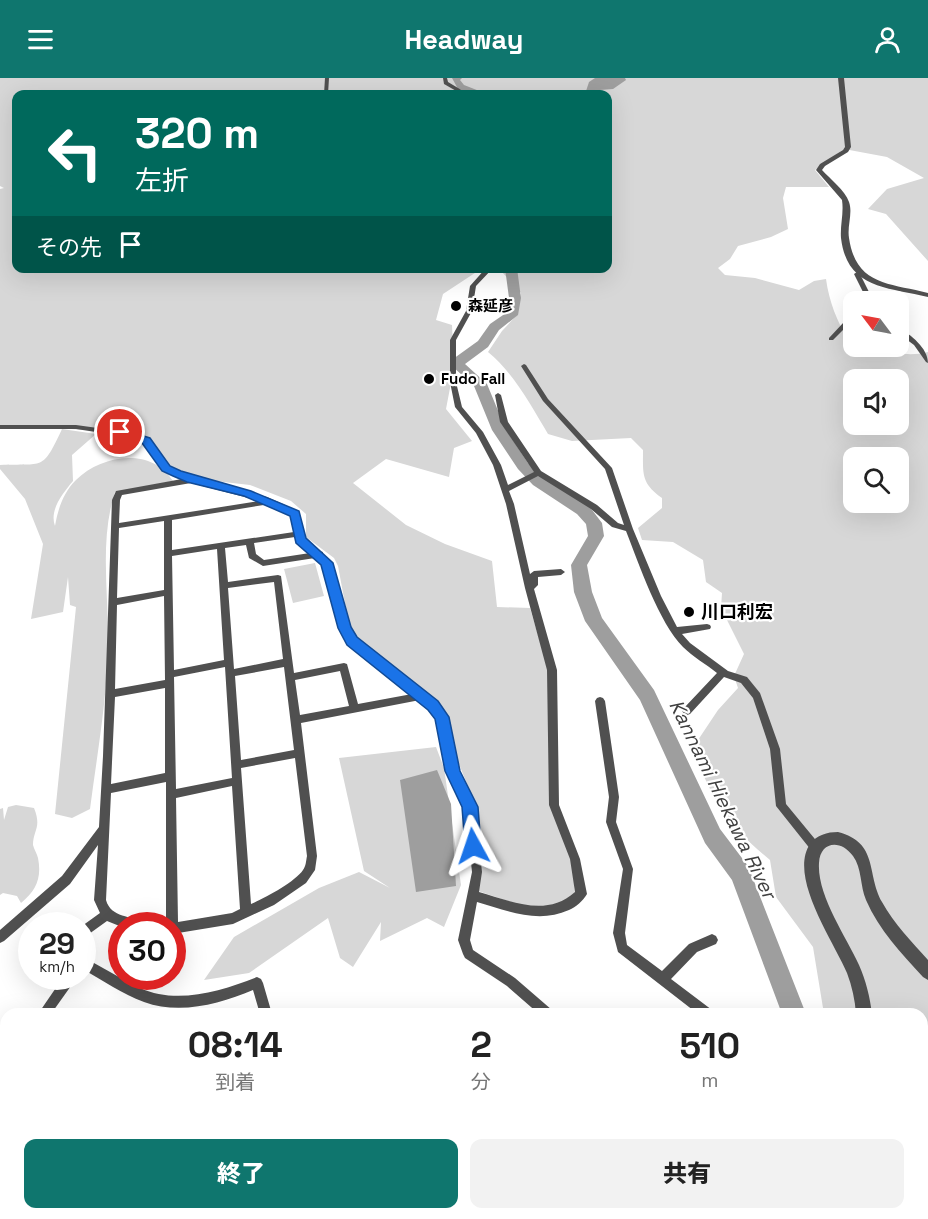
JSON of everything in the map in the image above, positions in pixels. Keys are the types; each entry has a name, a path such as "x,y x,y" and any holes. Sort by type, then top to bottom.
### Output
{"street":[{"path":"445,78 446,83 457,90"},
{"path":"841,78 846,151 822,165 819,170 845,200 846,242 857,274 866,291"},
{"path":"474,897 544,913 560,911 573,903 581,894 576,859 554,805 552,670 505,490 489,447 459,407 451,368 453,340 469,311 473,286 485,273"},
{"path":"857,274 875,283 928,295"},
{"path":"831,339 843,327"},
{"path":"909,338 928,361"},
{"path":"524,366 545,400 608,468 629,529 657,596 675,631 693,650 723,672 744,680 757,696 775,748 781,806 815,847"},
{"path":"498,395 504,422 538,473 594,507 615,525 629,529"},
{"path":"0,427 76,427 130,434 146,440 166,468 191,480 247,493 295,514 298,534 305,546 320,554 327,563 345,628 352,641 433,705 441,717 453,771 470,807 477,872 464,940 465,948 541,1008"},
{"path":"505,490 524,478 538,473"},
{"path":"96,923 106,915 101,908 100,900 117,526 116,500 118,492 191,480"},
{"path":"117,526 269,502"},
{"path":"168,518 172,912"},
{"path":"170,553 298,534"},
{"path":"249,541 252,556 263,563 320,554"},
{"path":"221,545 246,912"},
{"path":"529,588 534,585 534,574 561,572"},
{"path":"186,926 207,924 246,912 270,901 302,879 310,870 312,856 278,578 224,586"},
{"path":"113,602 169,592"},
{"path":"675,631 707,627"},
{"path":"110,694 170,678 230,668 289,662"},
{"path":"290,677 344,667 354,709"},
{"path":"687,711 723,672"},
{"path":"295,720 421,696"},
{"path":"600,701 614,797 611,822 628,868 619,933 622,948 700,1008"},
{"path":"236,765 300,753"},
{"path":"106,790 171,776"},
{"path":"171,794 237,781"},
{"path":"0,937 66,880 104,828"},
{"path":"863,1008 854,972 817,897 811,868 815,847 829,838 843,840 856,847 865,864 869,889 880,916 928,972"},
{"path":"662,980 693,948 712,940"},
{"path":"96,970 154,999 200,999 229,995 256,983 264,1008"},
{"path":"48,1008 62,990"}],"shaded area":[{"path":"0,78 928,78 928,261 886,214 868,209 887,189 924,178 887,157 844,149 815,170 829,187 786,187 783,198 788,229 771,237 738,246 730,259 718,268 725,275 755,278 799,290 814,281 826,279 837,319 843,330 843,357 909,357 909,354 928,352 928,1008 823,1008 813,947 776,897 770,860 742,834 722,810 692,749 718,710 738,688 734,676 744,654 721,608 722,593 706,582 703,560 673,542 642,540 638,528 662,508 662,498 650,488 645,477 643,450 631,438 572,441 548,434 529,401 506,369 488,352 502,331 517,315 521,293 503,273 612,273 612,90 12,90 12,273 475,273 443,294 436,320 452,325 454,367 446,409 472,441 454,448 449,477 386,459 353,483 406,525 445,544 492,561 497,607 530,608 547,666 556,814 573,867 575,897 544,913 475,890 471,794 451,744 451,731 434,707 352,641 338,566 334,558 306,537 306,514 291,501 250,485 215,481 168,470 138,434 58,428 0,428 0,189 4,188 0,186"},
{"path":"595,78 625,78 626,80 613,89 600,90 586,90 589,82"},
{"path":"62,429 96,434 72,455 73,481 55,508 55,526 68,490 76,480 99,464 126,458 140,459 164,470 173,481 115,492 107,529 108,646 101,728 90,809 72,818 55,814 76,607 70,605 68,577 63,612 31,619 43,544 25,499 0,469 0,465 34,464 45,459"},
{"path":"315,563 324,596 293,603 284,569"},
{"path":"436,747 444,768 461,885 444,927 427,918 380,941 381,922 353,967 340,958 328,918 249,973 204,980 234,937 319,888 359,872 390,888 364,871 339,758"},
{"path":"437,770 451,804 456,886 416,892 400,780"},
{"path":"16,805 34,808 37,820 33,845 39,865 37,884 31,894 21,903 17,896 3,893 0,895 0,809 3,808 4,820 8,807"}],"waterway":[{"name":"Kannami Hiekawa River","path":"458,78 455,80 461,87 470,90"},
{"name":"Kannami Hiekawa River","path":"512,273 515,298 512,315 494,327 483,344 458,362 459,366 480,384 499,430 523,466 538,481 583,510 594,523 596,536 579,565 583,592 594,621 647,695 687,777 712,836 740,873 792,1008"}],"place":[{"name":"森延彦","path":"456,306"},
{"name":"Fudo Fall","path":"429,379"},
{"name":"川口利宏","path":"689,612"}],"route":[{"path":"120,432 146,440 158,460 177,474 191,480 247,493 295,514 300,540 305,546 321,555 327,563 345,628 352,641 433,705 441,717 448,738 450,762 470,807 473,846"}]}
